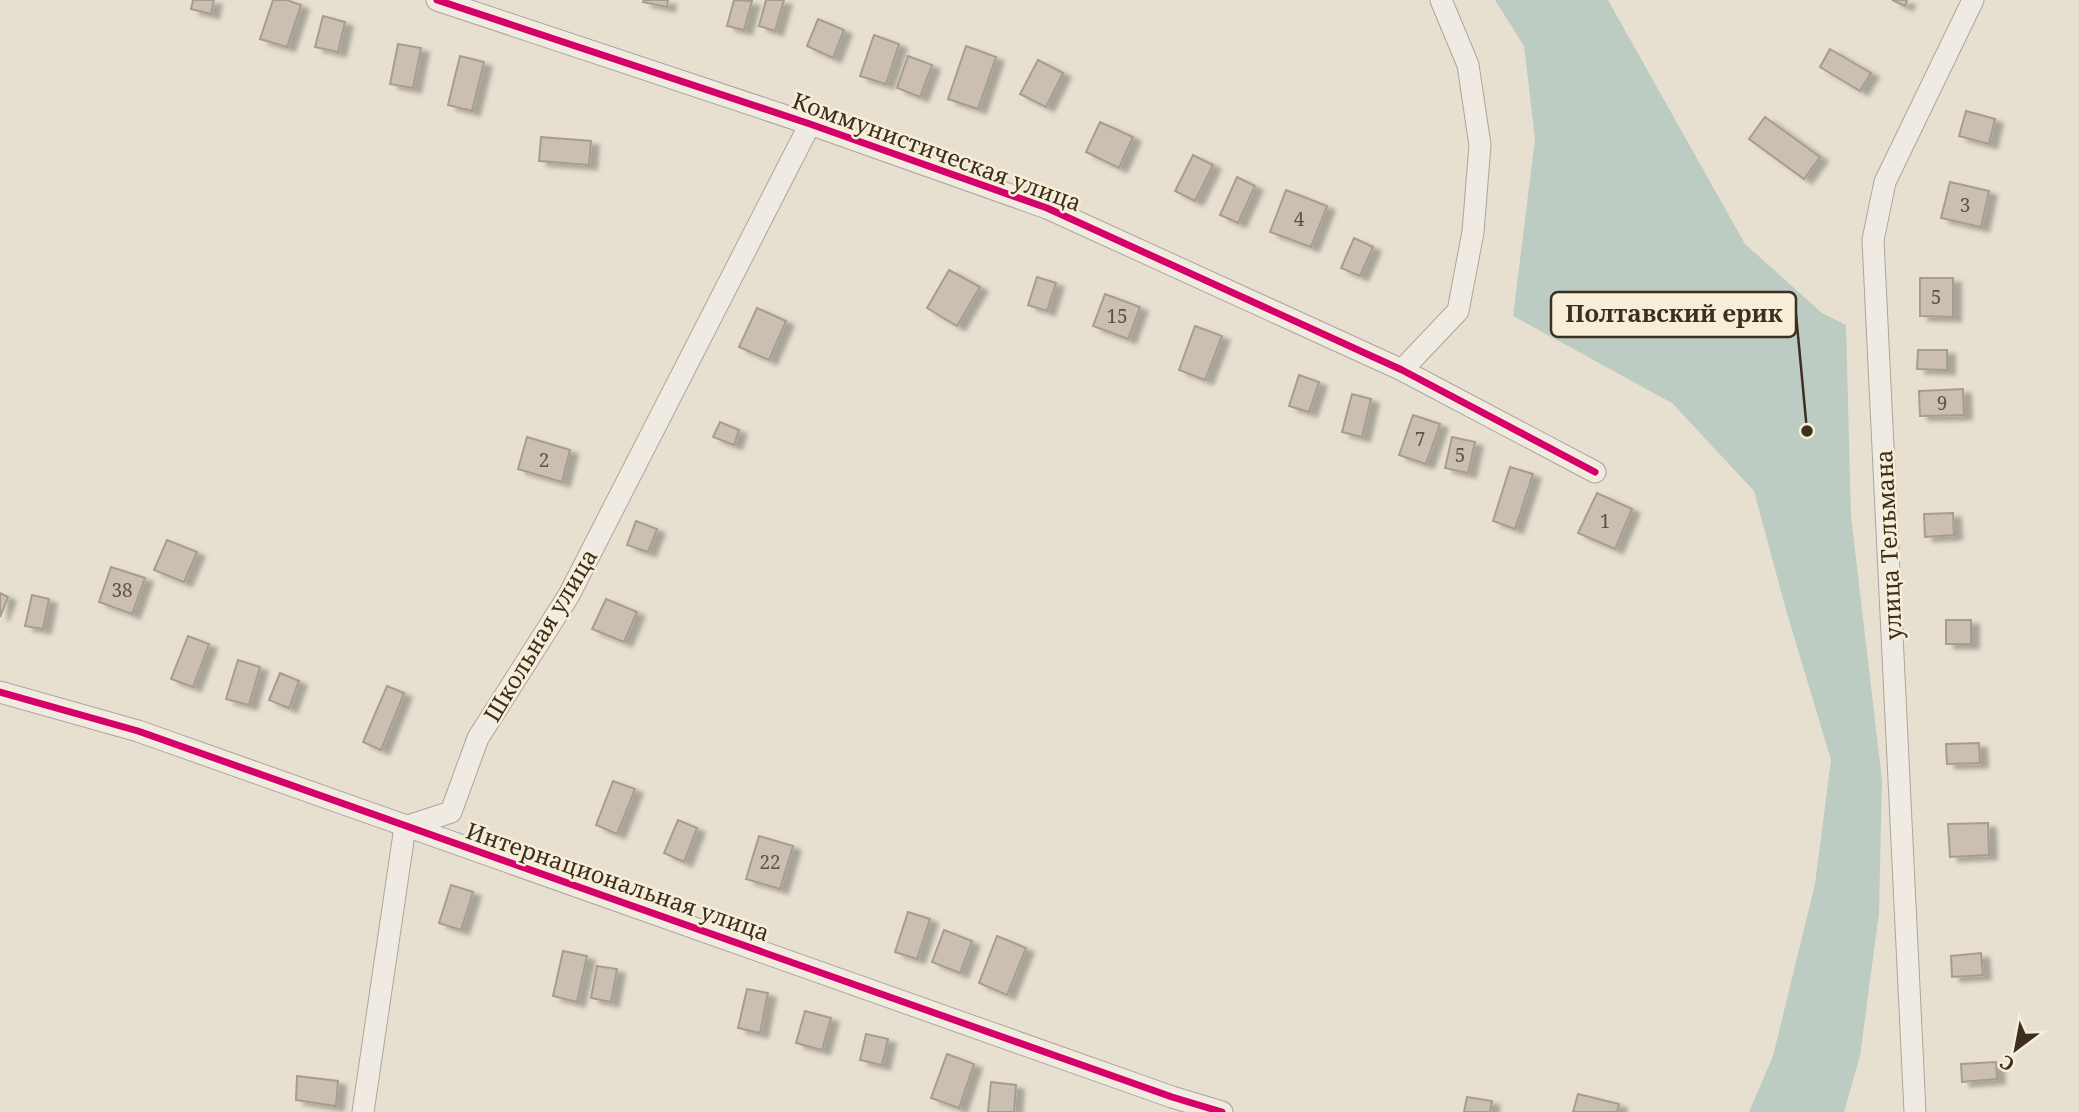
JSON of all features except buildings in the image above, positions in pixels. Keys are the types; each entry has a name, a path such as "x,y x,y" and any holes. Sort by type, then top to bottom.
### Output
{"street":[{"name":"Коммунистическая улица","path":"437,0 810,124 1046,208 1402,370 1595,472"},
{"path":"1402,370 1458,311 1474,232 1480,145 1468,65 1441,0"},
{"name":"улица Тельмана","path":"1914,1112 1873,240 1885,182 1973,0"},
{"name":"Школьная улица","path":"405,827 451,812 478,738 569,595 810,124"},
{"name":"Интернациональная улица","path":"0,692 138,731 1158,1092 1222,1112"},
{"path":"363,1112 405,827"}],"shaded area":[{"path":"1495,0 1608,0 1745,244 1822,313 1846,325 1851,516 1882,780 1879,913 1860,1056 1844,1112 1749,1112 1773,1056 1815,884 1831,760 1754,491 1672,403 1513,316 1535,139 1524,46"}],"cycle path":[{"path":"437,0 810,124 1047,208 1402,370 1595,472"},
{"path":"0,692 138,731 1172,1097 1222,1112"}],"place":[{"name":"Полтавский ерик","path":"1807,431"}]}
